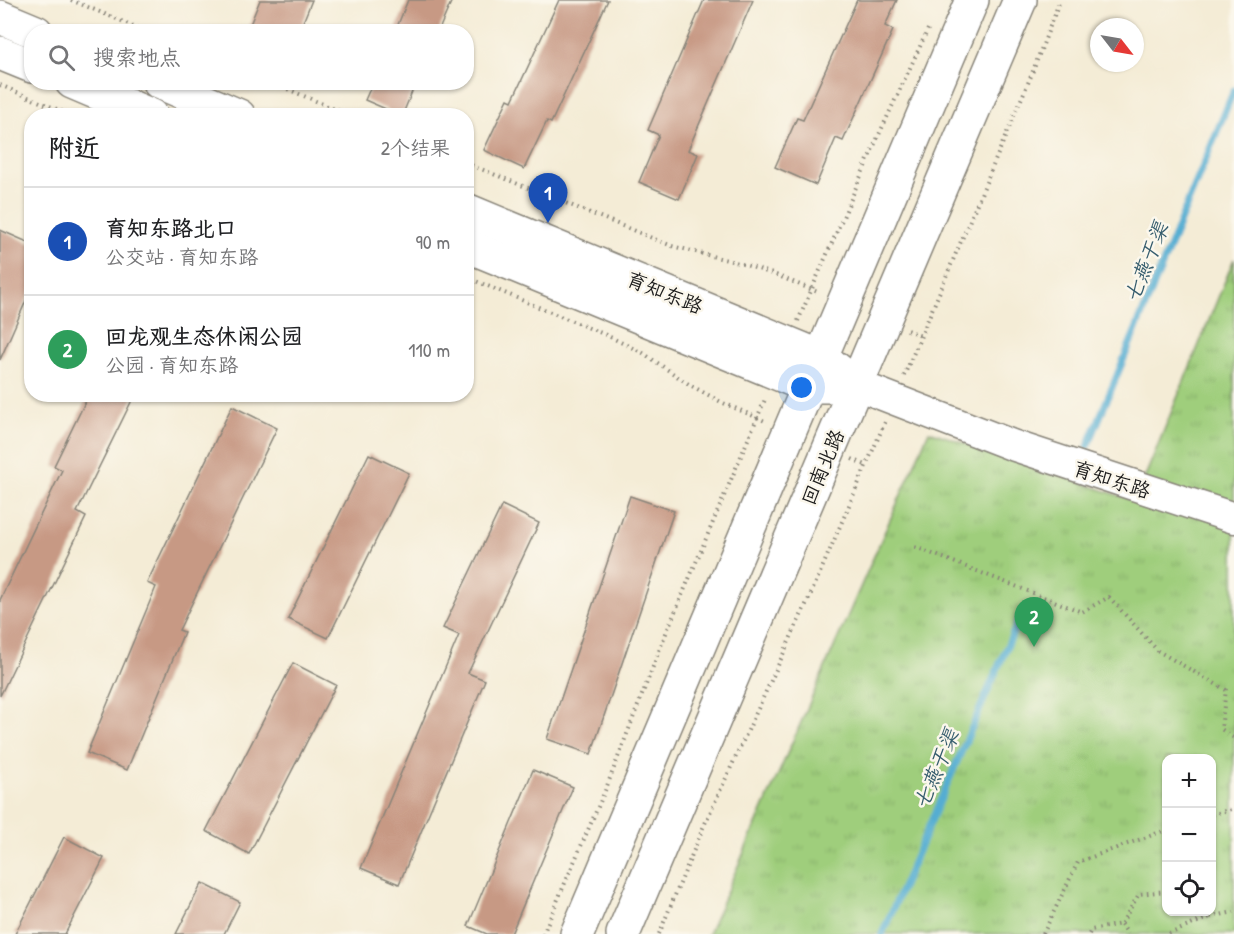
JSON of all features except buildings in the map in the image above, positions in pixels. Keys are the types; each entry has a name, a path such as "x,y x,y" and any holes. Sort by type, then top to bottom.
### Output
{"main road":[{"path":"577,934 972,0"},
{"name":"回南北路","path":"623,934 1020,0"},
{"path":"0,16 24,27"},
{"path":"0,53 24,63"},
{"path":"91,90 133,108"},
{"path":"178,90 219,108"},
{"name":"育知东路","path":"474,213 821,357 857,385"},
{"name":"育知东路","path":"474,248 808,386 857,385"}],"street":[{"name":"育知东路","path":"857,385 1012,445 1234,518"}],"path":[{"path":"71,0 129,24"},
{"path":"924,328 1031,76 1060,0"},
{"path":"816,280 873,147 930,24"},
{"path":"0,86 54,108"},
{"path":"290,90 332,108"},
{"path":"474,166 672,246 776,275"},
{"path":"474,280 606,334 643,353 690,385 721,402"},
{"path":"543,934 607,786 664,638 754,426"},
{"path":"659,934 863,472"},
{"path":"915,547 1082,612 1109,597 1158,651 1226,690 1221,729 1234,738"},
{"path":"1216,814 1234,808"},
{"path":"1043,934 1078,862 1162,832"},
{"path":"1089,934 1091,930 1121,924 1139,894 1162,892"},
{"path":"1169,934 1210,917 1234,912"},
{"path":"1121,924 1128,934"}],"green space":[{"path":"1234,259 1234,934 708,934 929,431 1135,501"}],"waterway":[{"name":"七燕干渠","path":"1088,446 1234,90"},
{"name":"七燕干渠","path":"882,934 1020,617"}],"place":[{"name":"育知东路北口","path":"548,223"},
{"name":"回龙观生态休闲公园","path":"1034,647"}]}
